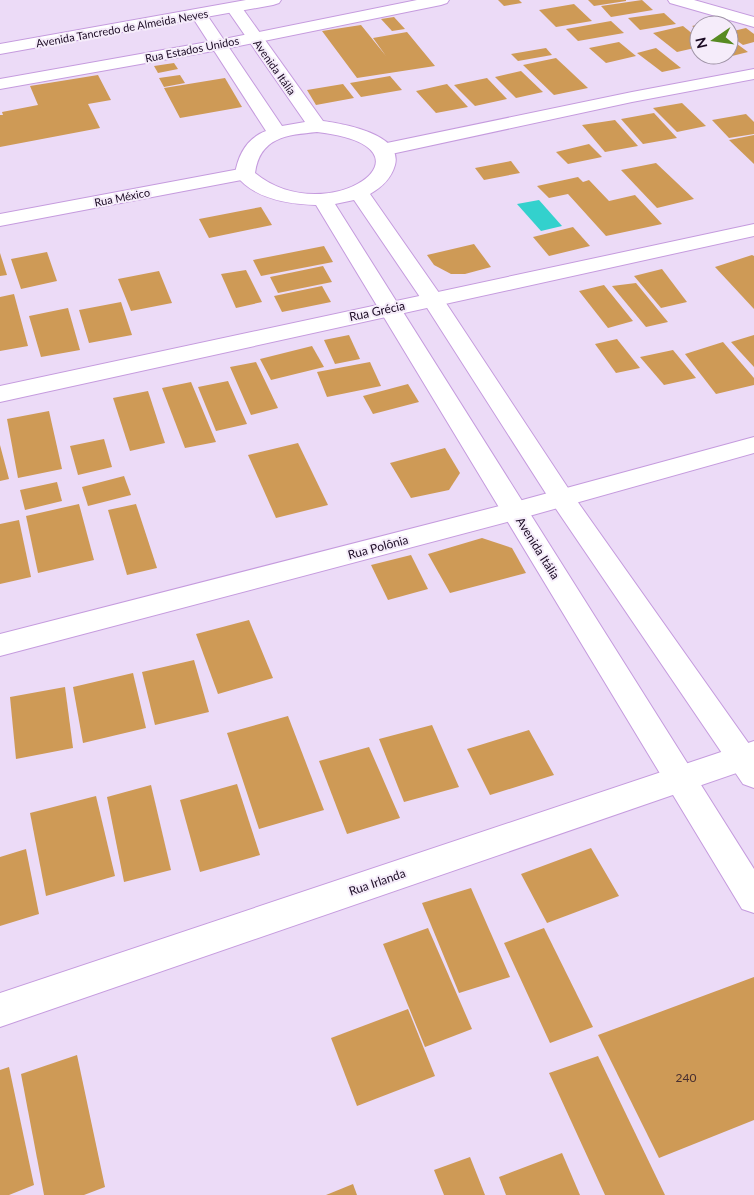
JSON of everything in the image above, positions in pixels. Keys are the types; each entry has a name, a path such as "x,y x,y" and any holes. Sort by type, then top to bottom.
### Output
{"street":[{"name":"Avenida Tancredo de Almeida Neves","path":"0,49 199,15 273,0"},
{"name":"Rua Estados Unidos","path":"0,84 219,45 441,0"},
{"path":"676,0 754,22"},
{"name":"Avenida Itália","path":"234,8 316,126"},
{"path":"199,15 277,133"},
{"path":"382,150 632,97 754,74"},
{"path":"316,126 344,129 367,137 382,150 386,161 383,173 372,184 359,192 336,198 322,199 294,198 274,193 258,185 245,174 247,156 253,147 264,139 296,128 316,126"},
{"name":"Rua México","path":"0,220 245,174"},
{"path":"359,192 433,300 561,497 750,763"},
{"name":"Avenida Itália","path":"322,199 754,898"},
{"name":"Rua Grécia","path":"0,394 754,230"},
{"name":"Rua Polônia","path":"0,645 515,511 754,444"},
{"name":"Rua Irlanda","path":"0,1010 681,779 750,763"}],"shaded area":[{"path":"539,200 562,226 541,231 517,204"}],"building":[{"path":"498,0 519,0 522,3 504,6"},
{"path":"588,0 626,0 626,1 594,6"},
{"path":"642,0 653,10 611,17 601,6"},
{"path":"574,4 592,21 556,27 539,10"},
{"path":"664,13 676,24 640,30 628,18"},
{"path":"394,17 405,29 392,31 381,19"},
{"path":"611,21 624,33 578,41 566,29"},
{"path":"361,25 386,56 373,38 407,32 435,66 357,78 322,31"},
{"path":"683,26 689,31 689,49 677,52 653,33"},
{"path":"746,28 754,34 754,42 743,45 739,42 739,30"},
{"path":"619,42 636,56 606,63 589,48"},
{"path":"739,45 748,52 739,54"},
{"path":"546,48 552,55 518,61 511,54"},
{"path":"656,48 681,68 662,72 637,53"},
{"path":"556,58 588,88 554,95 523,65"},
{"path":"174,63 178,69 158,73 154,66"},
{"path":"521,71 543,92 516,98 495,77"},
{"path":"98,75 111,100 88,104 100,128 0,147 0,115 3,115 2,112 38,105 30,86"},
{"path":"180,75 185,83 164,87 159,78"},
{"path":"390,76 402,90 361,97 350,83"},
{"path":"225,78 242,107 180,118 164,88"},
{"path":"487,78 507,99 475,106 454,85"},
{"path":"343,84 354,98 316,105 307,90"},
{"path":"447,84 468,107 436,113 416,91"},
{"path":"682,103 706,126 677,132 653,108"},
{"path":"654,113 677,138 643,144 621,119"},
{"path":"746,114 754,122 754,134 729,138 712,120"},
{"path":"615,120 638,146 605,152 582,125"},
{"path":"754,135 754,164 729,140"},
{"path":"589,144 602,157 568,164 556,152"},
{"path":"511,161 520,173 484,180 475,168"},
{"path":"656,163 694,199 657,208 621,170"},
{"path":"578,177 583,182 589,180 609,201 635,195 662,224 606,236 568,194 549,198 537,186"},
{"path":"261,207 272,225 209,238 199,219"},
{"path":"573,227 590,246 549,256 533,237"},
{"path":"474,244 491,267 465,274 451,274 434,265 427,255"},
{"path":"324,246 333,262 261,276 253,260"},
{"path":"47,252 57,281 21,289 11,259"},
{"path":"0,253 7,275 0,276"},
{"path":"752,255 754,256 754,309 715,267"},
{"path":"323,266 332,282 278,293 270,277"},
{"path":"662,269 687,302 661,308 634,276"},
{"path":"246,270 262,302 236,308 221,274"},
{"path":"159,271 172,303 131,311 118,279"},
{"path":"636,283 668,322 646,327 612,286"},
{"path":"604,285 633,321 608,328 579,291"},
{"path":"322,286 331,302 282,312 274,296"},
{"path":"14,294 28,346 0,351 0,297"},
{"path":"121,302 132,335 89,343 79,310"},
{"path":"68,308 80,350 41,357 29,316"},
{"path":"349,335 360,359 335,364 324,340"},
{"path":"754,335 754,367 731,342"},
{"path":"617,339 640,368 616,373 595,344"},
{"path":"723,342 754,378 754,385 716,394 685,354"},
{"path":"312,346 324,367 271,380 260,359"},
{"path":"673,350 696,378 664,385 640,357"},
{"path":"256,362 278,408 251,415 230,367"},
{"path":"370,362 381,386 327,397 317,372"},
{"path":"228,381 247,424 216,431 198,387"},
{"path":"191,382 216,442 185,448 162,388"},
{"path":"408,384 419,402 373,414 363,396"},
{"path":"148,391 165,443 130,451 113,398"},
{"path":"49,411 62,469 18,478 7,419"},
{"path":"104,439 112,467 78,475 70,446"},
{"path":"298,443 328,505 276,518 248,455"},
{"path":"0,445 9,479 0,481"},
{"path":"445,448 460,473 449,490 411,498 390,463"},
{"path":"124,476 131,495 88,506 82,487"},
{"path":"57,482 62,501 25,510 20,490"},
{"path":"79,504 94,560 38,573 26,516"},
{"path":"136,504 157,568 127,575 108,510"},
{"path":"19,520 31,577 0,584 0,524"},
{"path":"482,538 512,548 526,573 450,593 428,554"},
{"path":"411,555 428,589 388,600 371,565"},
{"path":"249,620 273,678 218,694 196,634"},
{"path":"194,660 209,712 155,725 142,672"},
{"path":"133,673 146,728 83,743 73,687"},
{"path":"65,687 73,748 16,759 10,697"},
{"path":"288,716 324,810 259,829 227,733"},
{"path":"432,725 459,787 404,802 379,739"},
{"path":"529,730 554,775 490,795 467,749"},
{"path":"369,747 400,818 347,834 319,761"},
{"path":"237,784 260,855 200,872 180,800"},
{"path":"151,785 171,870 124,882 107,797"},
{"path":"96,796 115,876 46,896 30,813"},
{"path":"591,848 619,896 547,923 521,874"},
{"path":"26,849 39,914 0,926 0,857"},
{"path":"471,888 510,977 459,993 422,903"},
{"path":"428,928 472,1029 425,1047 383,944"},
{"path":"544,928 593,1027 550,1043 504,943"},
{"path":"754,977 754,1120 659,1158 598,1035"},
{"path":"408,1009 435,1076 357,1106 331,1038"},
{"path":"77,1055 105,1187 84,1195 44,1195 21,1074"},
{"path":"598,1056 665,1195 605,1195 549,1073"},
{"path":"9,1067 34,1185 9,1195 0,1195 0,1070"},
{"path":"562,1153 580,1195 506,1195 499,1177"},
{"path":"470,1157 485,1195 444,1195 434,1170"},
{"path":"353,1184 357,1195 326,1195"}]}
